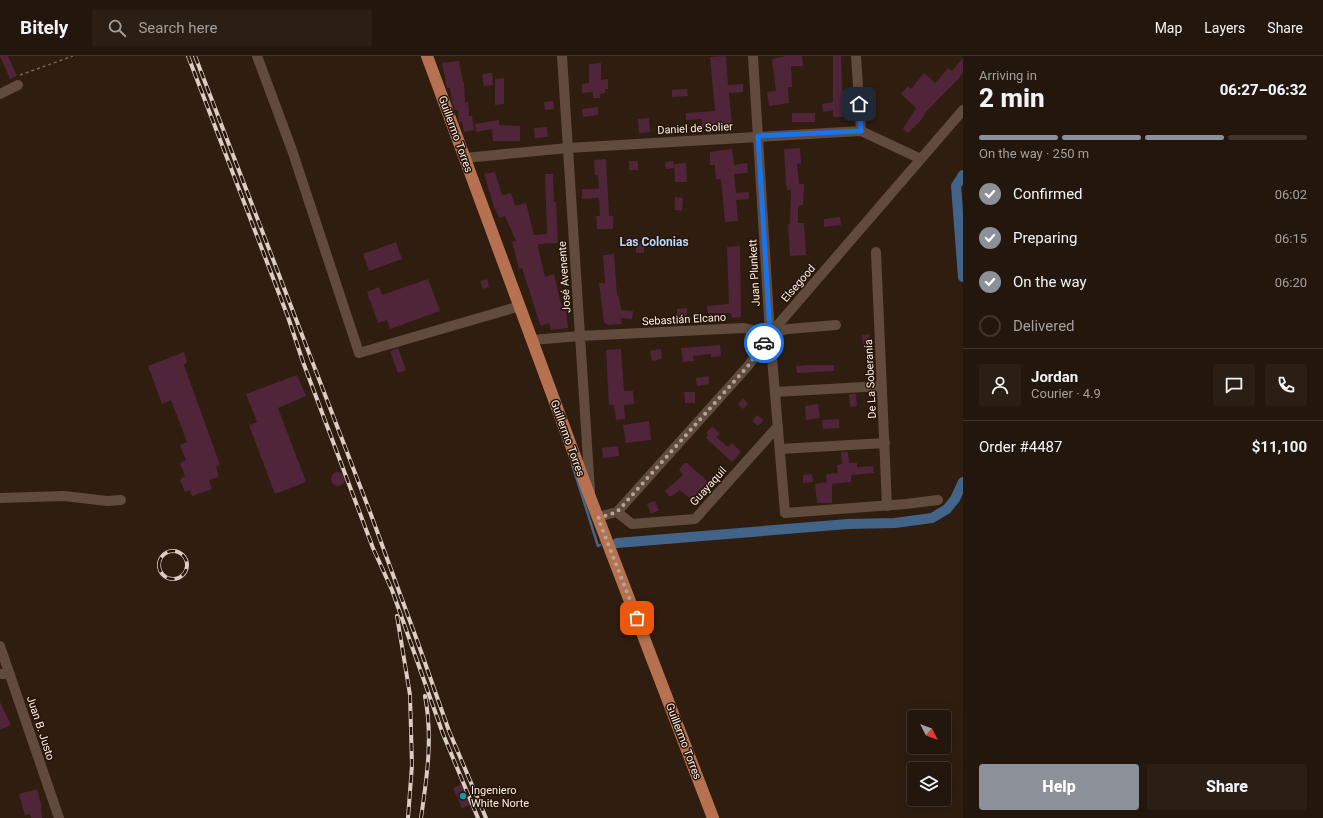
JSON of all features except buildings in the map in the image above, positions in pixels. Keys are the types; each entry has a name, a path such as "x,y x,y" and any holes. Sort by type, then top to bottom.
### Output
{"main road":[{"name":"Guillermo Torres","path":"427,56 590,497 713,818"}],"street":[{"path":"257,56 292,150 359,353 520,306"},
{"name":"José Avenente","path":"562,56 590,497"},
{"name":"Juan Plunkett","path":"753,56 770,334 785,513 887,506"},
{"path":"861,131 856,60 864,56"},
{"path":"0,94 16,81"},
{"name":"Elsegood","path":"617,512 748,366 770,334 963,110"},
{"name":"Daniel de Solier","path":"465,158 568,148 861,131 921,160"},
{"name":"De La Soberanía","path":"876,252 887,506"},
{"name":"Sebastián Elcano","path":"532,340 580,336 744,328 770,334 788,329 836,325"},
{"path":"775,392 882,386"},
{"name":"Guayaquil","path":"617,512 632,524 695,519 778,426"},
{"path":"780,449 885,443"},
{"path":"0,498 64,496 107,501 121,500"},
{"path":"887,506 938,500"},
{"path":"598,518 617,512"},
{"name":"Juan B. Justo","path":"0,646 5,674 58,818"}],"path":[{"path":"16,81 73,56"}],"waterway":[{"path":"963,175 956,186 963,277"},
{"path":"572,464 598,546 600,545"},
{"path":"617,543 848,524 895,523 932,518 947,509 955,499 963,482"}],"railway":[{"path":"188,56 288,317 303,362 373,548 392,590 443,734 478,818"},
{"path":"195,56 370,512 449,731 486,818"},
{"path":"173,551 183,555 187,565 183,575 173,579 163,575 159,565 163,555 173,551"},
{"path":"397,616 410,695 412,765 408,818"},
{"path":"421,818 429,742 429,727 425,696"}],"way so far":[{"path":"637,618 598,518 617,512 748,366 764,343"}],"place":[{"name":"Ingeniero White Norte","path":"463,796"}],"district":[{"name":"Las Colonias","path":"654,242"}],"route":[{"path":"764,343 770,334 758,136 861,131 859,104"}]}
